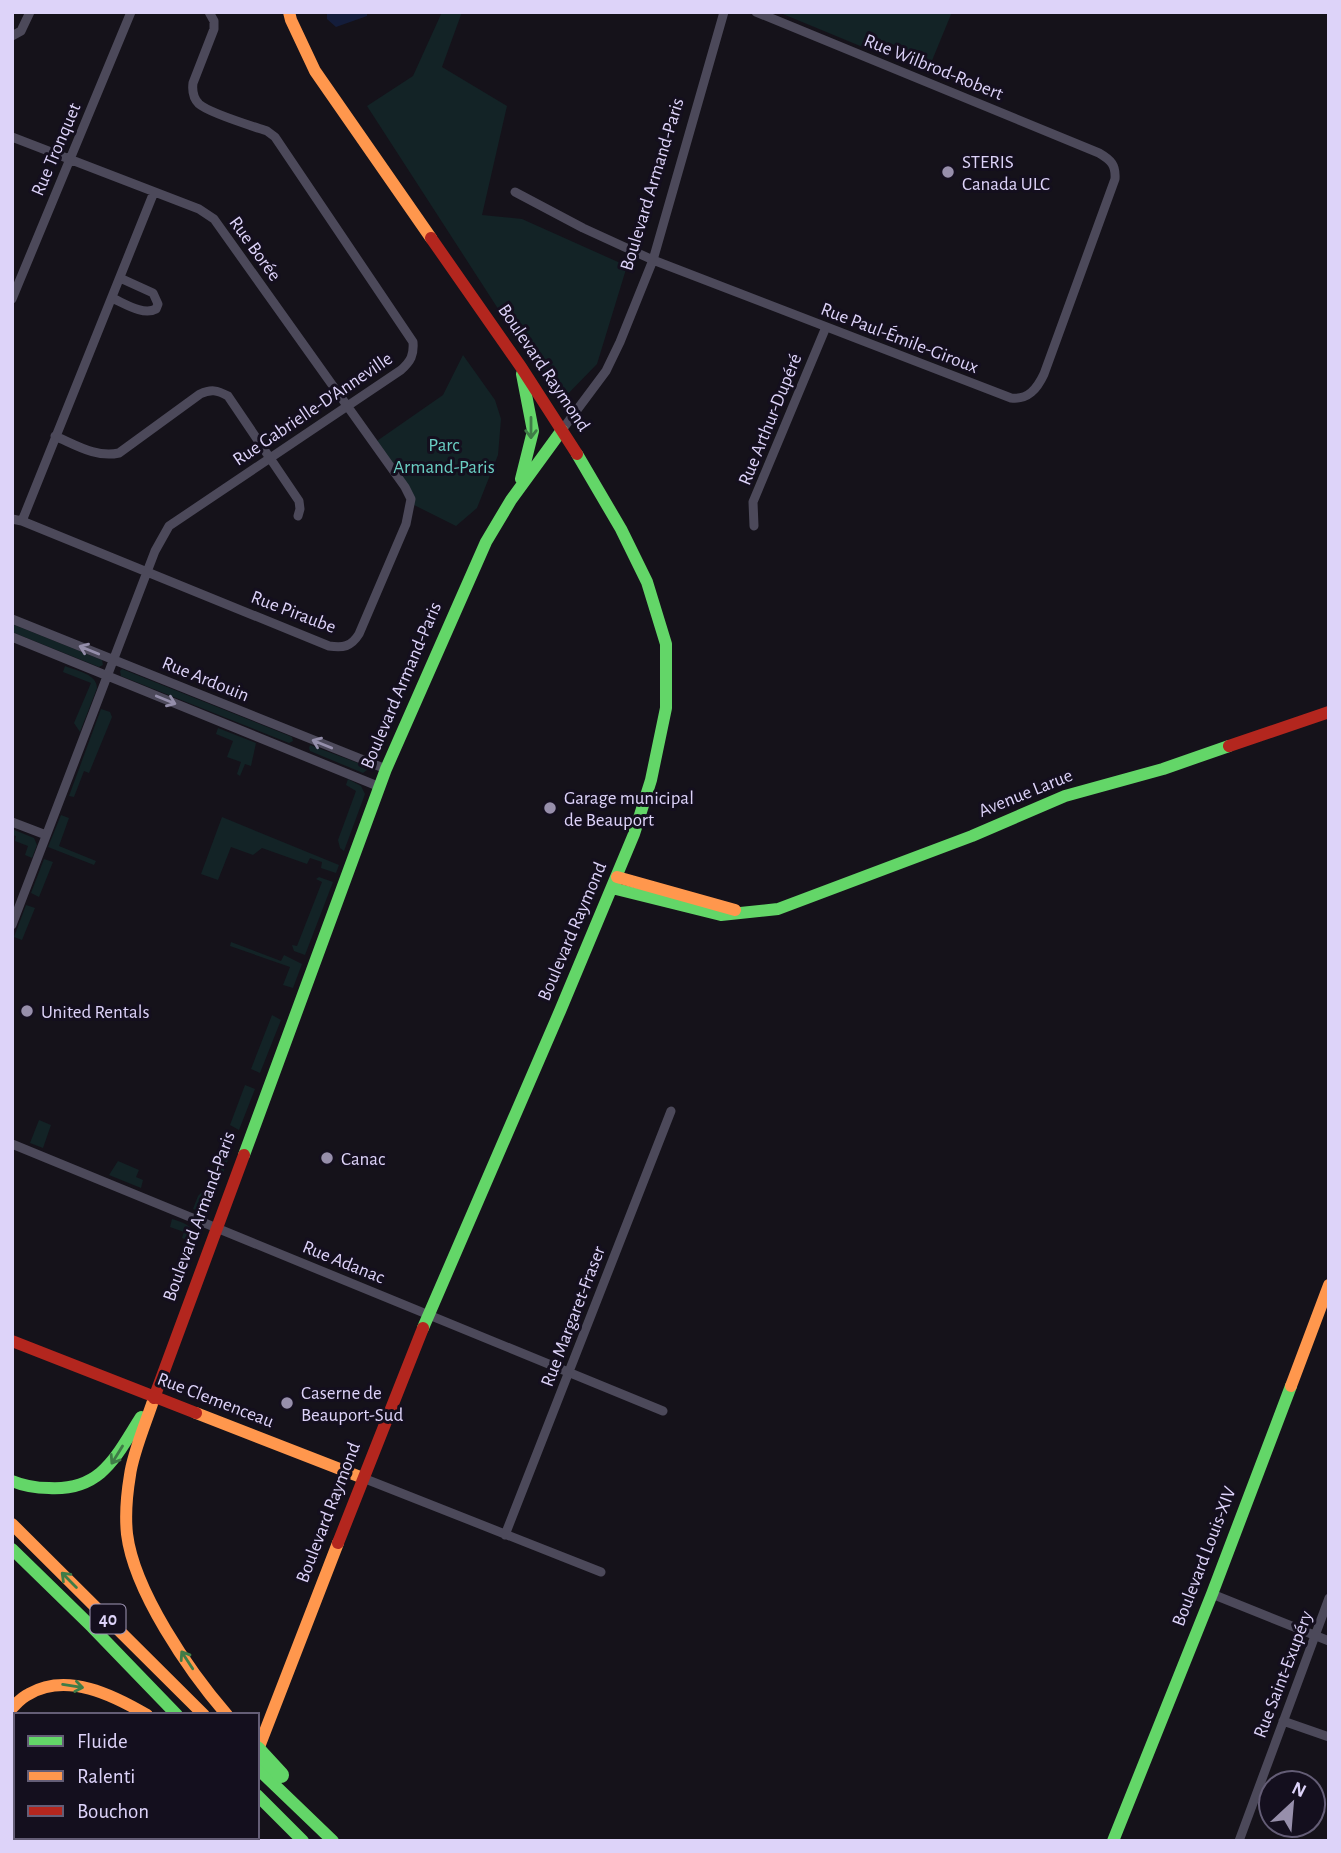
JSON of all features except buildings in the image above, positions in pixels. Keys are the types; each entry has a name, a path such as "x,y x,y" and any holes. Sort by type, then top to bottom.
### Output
{"main road":[{"name":"Boulevard Raymond","path":"259,1746 428,1315 634,834 651,780 666,708 666,644 647,582 603,496 521,367 315,71 289,12"},
{"path":"519,488 533,430 521,367"},
{"name":"Boulevard Armand-Paris","path":"154,1398 386,769 486,542 519,488 562,430"},
{"name":"Avenue Larue","path":"615,882 720,915 778,909 972,836 1065,796 1163,769 1329,712"},
{"name":"Boulevard Louis-XIV","path":"1113,1841 1212,1594 1329,1285"},
{"name":"Rue Clemenceau","path":"12,1341 363,1478"},
{"path":"12,1481 51,1489 77,1487 99,1477 110,1466 154,1398"},
{"path":"154,1398 130,1471 127,1534 136,1573 159,1619 208,1693 225,1713"},
{"name":"40","path":"12,1524 202,1713"},
{"name":"40","path":"12,1549 175,1713"},
{"path":"12,1708 37,1688 60,1684 98,1690 144,1713"},
{"path":"259,1754 279,1780 335,1841"},
{"path":"259,1769 279,1780"},
{"path":"263,1800 303,1841"}],"street":[{"path":"12,36 20,31 30,12"},
{"name":"Rue Tronquet","path":"12,299 131,12"},
{"name":"Rue Gabrielle-D'Anneville","path":"12,925 155,551 169,526 408,364 414,352 413,342 275,136 205,107 194,98 193,83 214,29 214,22 208,12"},
{"name":"Boulevard Armand-Paris","path":"562,430 606,371 653,260 724,12"},
{"name":"Rue Wilbrod-Robert","path":"756,12 1099,153"},
{"name":"Rue Borée","path":"12,138 199,209 214,219 348,406"},
{"name":"Rue Paul-Émile-Giroux","path":"515,192 583,228 653,260 1011,398 1020,399 1038,387 1044,374 1115,179 1114,164 1099,153"},
{"path":"17,520 55,436 154,192"},
{"path":"112,298 150,312 156,309 158,304 153,293 120,278"},
{"name":"Rue Arthur-Dupéré","path":"754,526 753,502 826,327"},
{"path":"55,436 93,453 119,453 200,394 214,390 228,396 299,501 298,516"},
{"name":"Rue Piraube","path":"17,520 329,646 349,646 359,634 396,548 406,524 411,499 348,406"},
{"name":"Rue Ardouin","path":"12,619 386,769"},
{"name":"Rue Ardouin","path":"12,637 380,787"},
{"path":"12,822 46,835"},
{"name":"Rue Margaret-Fraser","path":"505,1535 671,1111"},
{"name":"Rue Adanac","path":"12,1144 663,1411"},
{"name":"Rue Clemenceau","path":"363,1478 601,1572"},
{"path":"1212,1594 1329,1641"},
{"name":"Rue Saint-Exupéry","path":"1239,1841 1329,1598"},
{"path":"1283,1721 1329,1737"}],"green space":[{"path":"442,12 462,12 442,67 507,106 482,215 522,219 627,266 597,364 559,403 367,106 413,76"},
{"path":"778,12 952,12 931,63 888,42 882,55"},
{"name":"Parc Armand-Paris","path":"463,355 495,400 501,419 498,455 477,508 456,526 410,503 374,443 443,395"},
{"path":"12,624 102,660 103,665 99,667 12,632"},
{"path":"65,666 86,674 96,683 97,688 80,732 74,723 91,683 63,672"},
{"path":"122,669 292,737 293,741 289,743 121,676"},
{"path":"101,709 110,712 112,717 89,773 84,771 74,797 69,796"},
{"path":"218,728 256,743 251,766 245,764 240,776 237,774 241,762 227,757 233,741 216,734"},
{"path":"310,745 366,766 367,770 363,773 310,751"},
{"path":"348,779 361,786 365,794 344,851 338,840 356,791 346,785"},
{"path":"61,815 69,818 59,846 96,861 94,865 48,847"},
{"path":"222,817 339,865 336,873 321,868 322,862 310,858 307,864 262,848 253,855 231,847 218,880 201,874"},
{"path":"12,829 34,838 37,845 32,858 25,855 28,846 15,841 16,836 12,835"},
{"path":"44,859 53,862 39,897 31,893"},
{"path":"319,877 333,882 305,955 294,951 292,945 297,946 322,882 316,879"},
{"path":"26,905 35,908 22,940 14,937"},
{"path":"231,942 281,961 284,955 302,964 293,988 283,985 290,967 230,946"},
{"path":"272,1015 281,1020 260,1073 251,1069"},
{"path":"245,1085 255,1089 239,1130 230,1125"},
{"path":"39,1120 51,1125 43,1148 30,1143"},
{"path":"224,1144 232,1149 211,1205 204,1211 193,1209 198,1196 205,1192"},
{"path":"118,1161 139,1170 136,1177 143,1180 141,1188 109,1175"},
{"path":"172,1219 188,1226 194,1234 181,1271 176,1269 187,1240 182,1238 184,1232 170,1227"}],"water":[{"path":"327,12 367,12 367,16 336,27 327,19"}],"traffic: fast":[{"path":"521,479 533,431 522,374"},
{"path":"244,1155 386,769 486,542 511,500 562,430"},
{"path":"423,1328 634,834 651,780 666,708 666,644 647,582 621,529 577,454"},
{"path":"612,888 721,915 778,909 972,836 1065,796 1163,769 1229,746"},
{"path":"1113,1841 1212,1594 1291,1386"},
{"path":"12,1481 44,1488 82,1484 106,1468 141,1417"},
{"path":"12,1549 175,1713"},
{"path":"259,1751 281,1775"},
{"path":"259,1770 333,1841"},
{"path":"259,1797 303,1841"}],"traffic: slow":[{"path":"289,12 315,71 431,238"},
{"path":"617,877 735,910"},
{"path":"1291,1386 1329,1285"},
{"path":"154,1398 134,1456 127,1504 127,1534 140,1580 165,1629 196,1676 225,1713"},
{"path":"196,1413 363,1478"},
{"path":"12,1524 202,1713"},
{"path":"259,1747 338,1543"},
{"path":"12,1708 24,1697 59,1685 90,1689 120,1700 143,1713"}],"traffic: jam":[{"path":"431,238 521,367 577,454"},
{"path":"1229,746 1329,712"},
{"path":"154,1398 244,1155"},
{"path":"338,1543 423,1328"},
{"path":"12,1341 196,1413"},
{"path":"214,1839 218,1841"}],"place":[{"name":"STERIS Canada ULC","path":"948,172"},
{"name":"Garage municipal de Beauport","path":"550,808"},
{"name":"United Rentals","path":"27,1011"},
{"name":"Canac","path":"327,1158"},
{"name":"Caserne de Beauport-Sud","path":"287,1403"}]}
